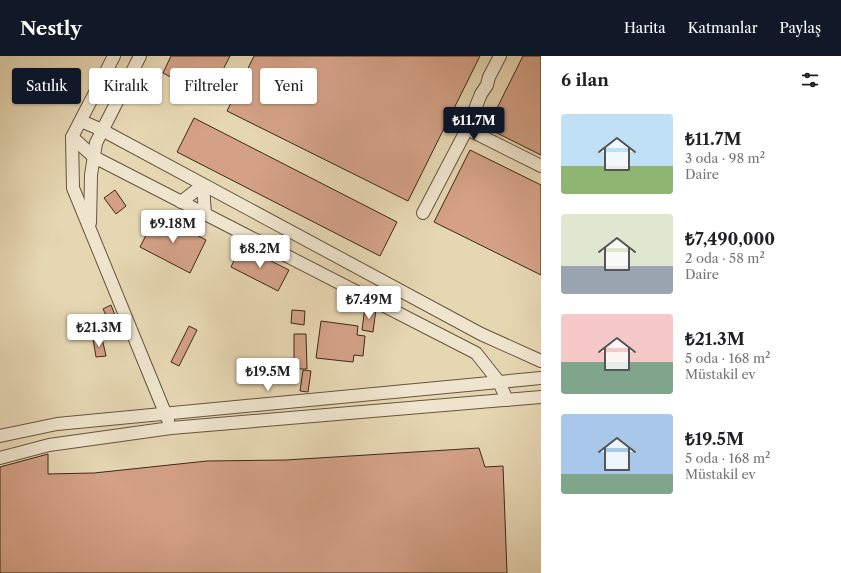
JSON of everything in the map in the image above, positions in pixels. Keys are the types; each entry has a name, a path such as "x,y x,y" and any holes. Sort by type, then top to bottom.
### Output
{"street":[{"path":"114,56 72,137 73,188 171,428"},
{"path":"90,228 91,175 96,143 140,56"},
{"path":"423,213 467,129 481,94 487,85 489,77 500,56"},
{"path":"80,121 102,130 481,334 541,361"},
{"path":"467,129 541,166"},
{"path":"72,137 94,157 476,353 499,382 508,400"},
{"path":"181,202 203,185"},
{"path":"203,185 205,214"},
{"path":"0,436 57,424 541,378"},
{"path":"0,458 50,445 171,428 541,398"}],"building":[{"path":"171,56 230,56 224,68 170,68 170,77 163,73"},
{"path":"254,56 480,56 408,201 227,111 230,104 252,104 252,68 248,68"},
{"path":"523,56 541,56 541,155 487,128"},
{"path":"194,118 397,222 380,256 177,152"},
{"path":"470,150 541,185 541,275 434,222"},
{"path":"115,190 126,206 116,214 104,198"},
{"path":"157,214 206,240 190,273 140,247"},
{"path":"241,246 289,270 278,291 231,267"},
{"path":"111,305 116,318 109,321 103,309"},
{"path":"365,307 376,309 373,332 362,330"},
{"path":"292,310 305,311 304,325 291,323"},
{"path":"321,321 358,326 357,335 365,336 363,356 354,355 353,362 316,358"},
{"path":"189,326 197,330 179,366 171,362"},
{"path":"294,334 306,334 307,369 294,369"},
{"path":"102,338 106,356 96,357 93,339"},
{"path":"303,370 311,371 308,392 300,391"},
{"path":"479,448 485,467 503,466 507,573 0,573 0,467 48,454 48,474 94,473 207,461 286,460"}]}
